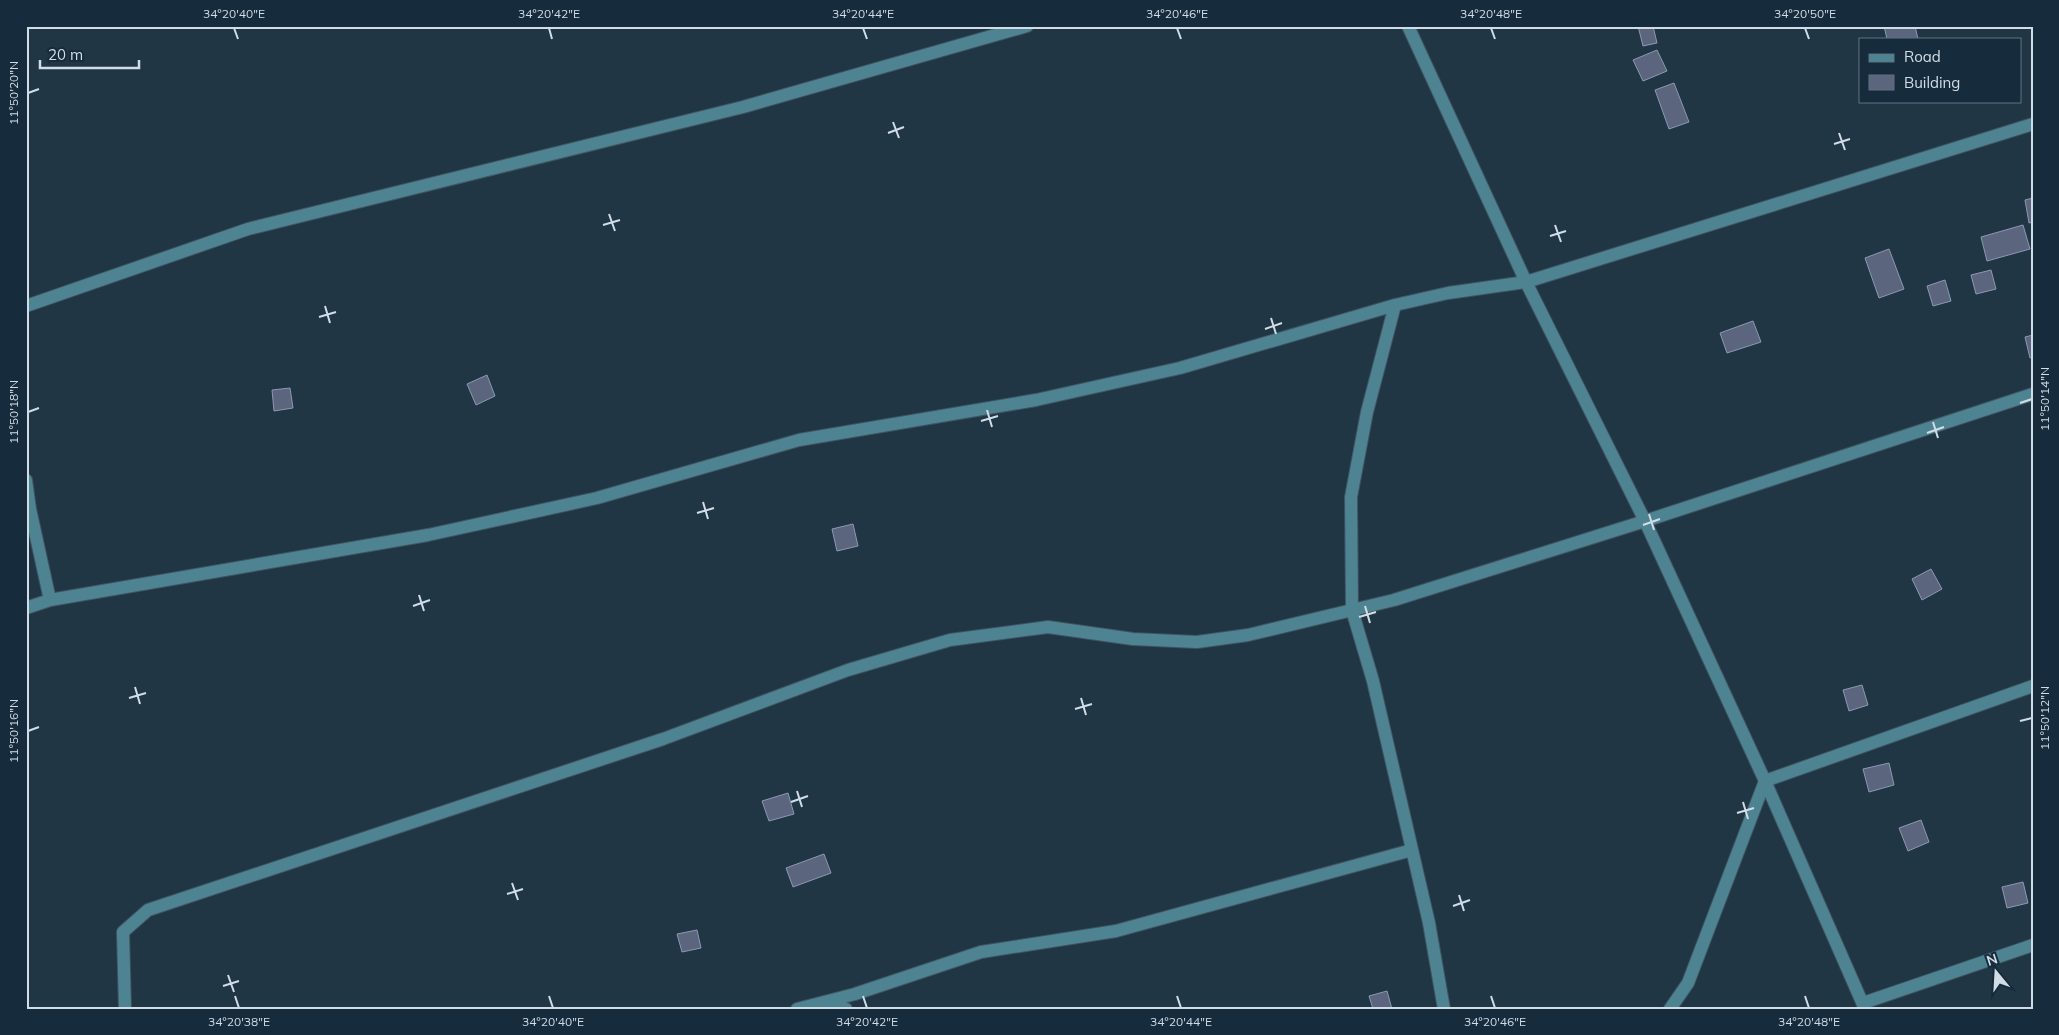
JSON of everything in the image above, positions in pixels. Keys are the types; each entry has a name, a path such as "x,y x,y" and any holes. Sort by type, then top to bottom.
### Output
{"street":[{"path":"26,306 248,229 743,107 1028,26"},
{"path":"1408,26 1526,282 1645,521 1765,781 1864,1006 2033,945"},
{"path":"26,608 50,600 428,535 588,500 799,440 1036,400 1180,368 1395,306 1448,293 1526,282 2033,124"},
{"path":"1395,306 1367,412 1351,497 1352,610 1373,681 1429,923 1444,1009"},
{"path":"124,1009 123,932 148,910 662,739 848,670 950,640 1048,627 1133,639 1197,642 1248,635 1394,600 1645,521 2033,394"},
{"path":"26,480 30,509 50,600"},
{"path":"1670,1009 1688,983 1765,781 2033,686"},
{"path":"797,1009 828,1001 981,952 1116,931 1412,850"},
{"path":"828,1001 846,1009"}],"building":[{"path":"1638,26 1653,26 1657,43 1643,46"},
{"path":"1884,26 1915,26 1918,38 1887,38"},
{"path":"1657,50 1667,71 1643,81 1633,60"},
{"path":"1674,83 1689,122 1669,129 1655,90"},
{"path":"2033,198 2033,222 2029,223 2025,200"},
{"path":"2023,225 2030,249 1987,261 1981,237"},
{"path":"1889,249 1904,289 1879,298 1865,258"},
{"path":"1991,270 1996,289 1976,294 1971,275"},
{"path":"1945,280 1951,301 1933,306 1927,286"},
{"path":"1753,321 1761,342 1727,353 1720,333"},
{"path":"2033,335 2033,357 2030,358 2025,337"},
{"path":"487,375 495,396 476,405 467,384"},
{"path":"290,388 293,408 274,411 272,390"},
{"path":"853,524 858,546 837,551 832,529"},
{"path":"1931,569 1942,589 1922,600 1912,579"},
{"path":"1862,685 1868,705 1849,711 1843,690"},
{"path":"1889,763 1894,785 1869,792 1863,769"},
{"path":"788,793 794,814 769,821 762,801"},
{"path":"1921,820 1929,842 1908,851 1899,828"},
{"path":"824,854 831,873 793,887 786,868"},
{"path":"2023,882 2028,903 2007,908 2002,887"},
{"path":"697,930 701,948 682,952 677,934"},
{"path":"1387,991 1392,1009 1373,1009 1369,996"}]}
